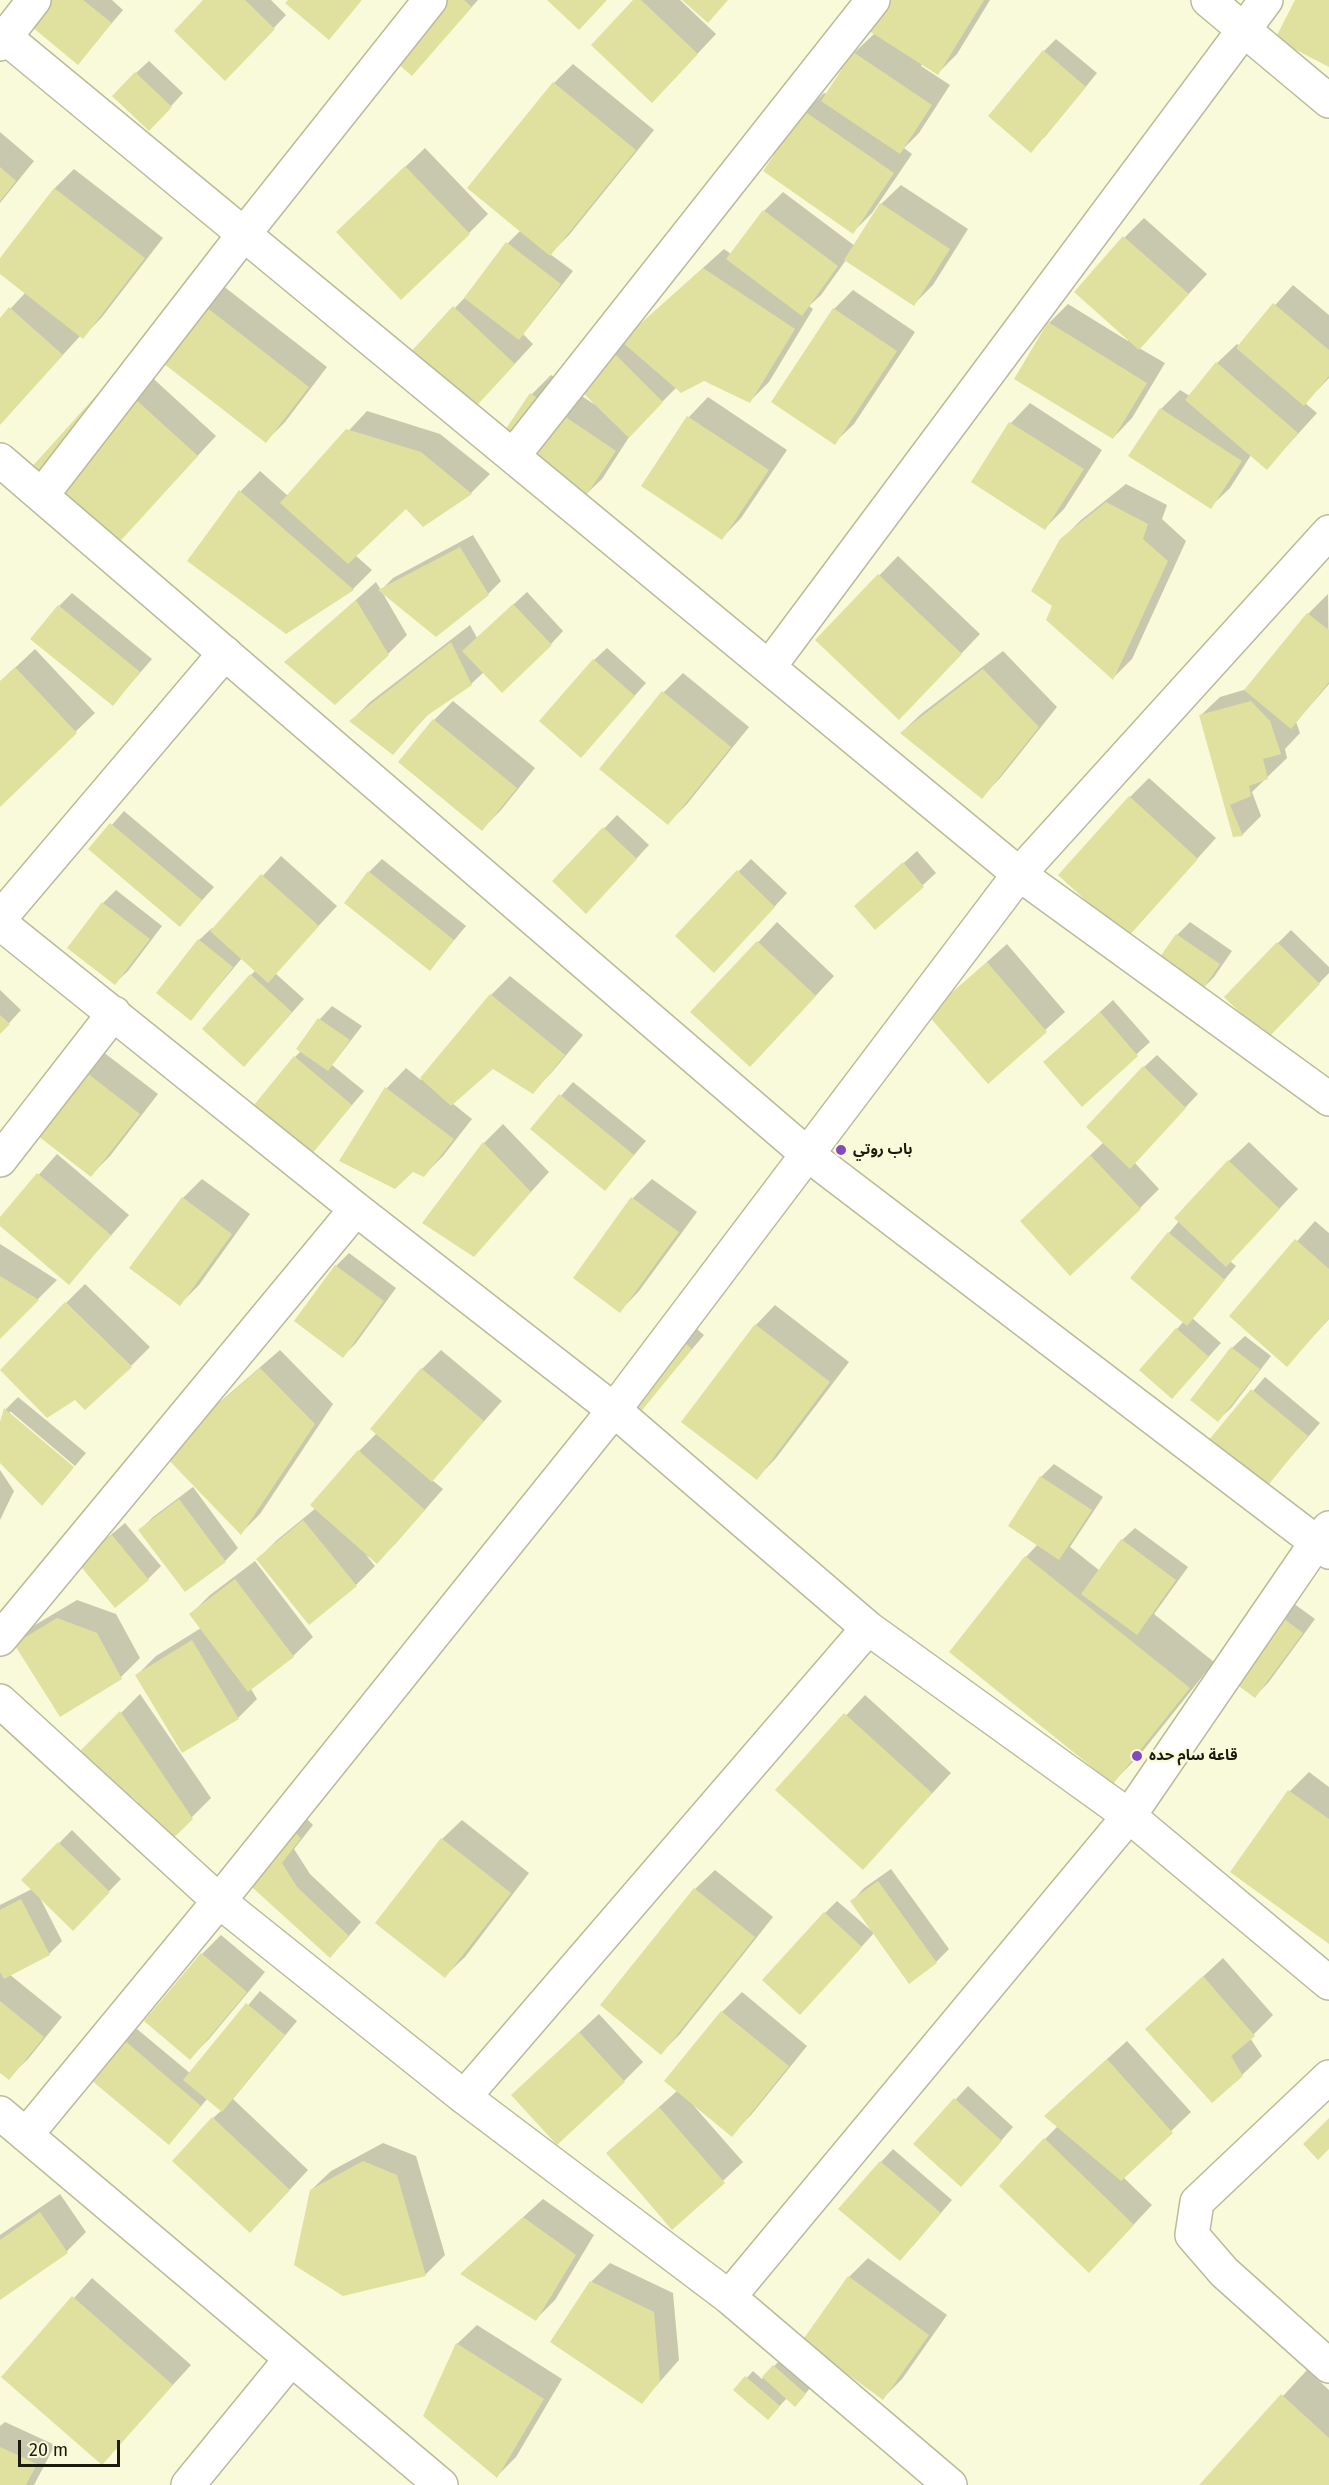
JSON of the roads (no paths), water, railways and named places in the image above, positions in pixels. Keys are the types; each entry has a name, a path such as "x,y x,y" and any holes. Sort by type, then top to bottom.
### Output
{"street":[{"path":"34,0 2,38 244,234 1019,874 1329,1099"},
{"path":"42,495 244,234 430,0"},
{"path":"513,456 873,0"},
{"path":"1208,0 1329,101"},
{"path":"769,667 1266,0"},
{"path":"0,460 807,1154 1325,1541 1129,1816 729,2297"},
{"path":"26,2135 219,1900 614,1410 1019,874 1329,532"},
{"path":"0,918 225,653"},
{"path":"0,923 356,1209 614,1410 868,1628 1129,1816 1329,1983"},
{"path":"0,1160 114,1013"},
{"path":"0,1639 356,1209"},
{"path":"464,2097 868,1628"},
{"path":"0,1701 219,1900 464,2097 729,2297 950,2485"},
{"path":"1329,2078 1197,2202 1192,2235 1224,2272 1329,2366"},
{"path":"0,2113 441,2485"},
{"path":"189,2485 291,2359"}],"place":[{"name":"باب روتي","path":"841,1150"},
{"name":"قاعة سام حده","path":"1137,1756"}]}
